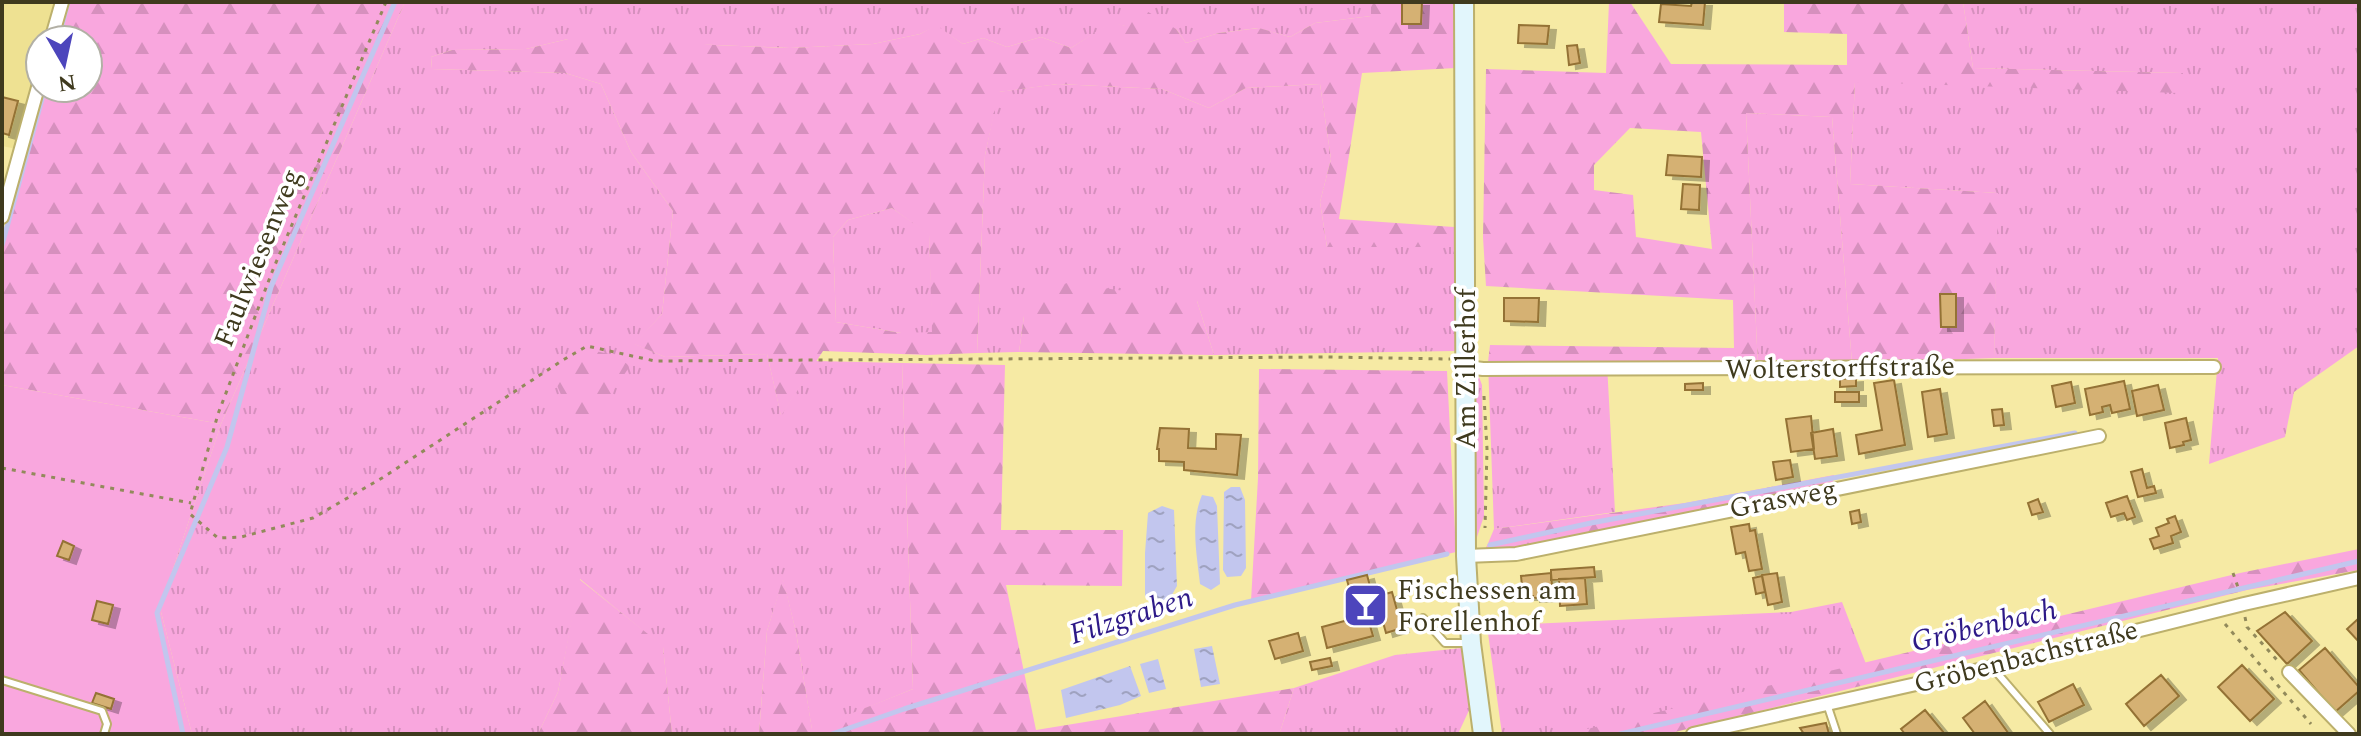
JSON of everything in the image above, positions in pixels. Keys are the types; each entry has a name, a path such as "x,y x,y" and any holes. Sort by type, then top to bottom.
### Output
{"street":[{"path":"56,24 62,2"},
{"name":"Am Zillerhof","path":"1464,2 1466,556 1471,643 1483,734"},
{"path":"2,217 33,104"},
{"name":"Wolterstorffstraße","path":"1466,363 1759,369 2214,367"},
{"name":"Grasweg","path":"1466,556 1516,554 2099,436"},
{"name":"Gröbenbachstraße","path":"1693,734 1992,667 2359,578"},
{"path":"2289,672 2349,734"}],"lane":[{"path":"1423,618 1445,643 1471,643"},
{"path":"1992,667 2050,734"},
{"path":"2,680 102,711 107,724 104,734"},
{"path":"1827,704 1837,734"}],"path":[{"name":"Faulwiesenweg","path":"386,2 272,272 218,414 190,514 218,538 241,537 313,518 382,478 587,346 655,361 1266,357 1466,363"},
{"path":"2,468 193,503"},
{"path":"2233,573 2244,604 2247,627 2289,672"},
{"path":"2214,611 2311,724"}],"shaded area":[{"path":"2,2 67,2 61,24 24,24 24,104 37,104 27,151 2,146"}],"green space":[{"path":"67,2 405,2 221,424 2,385 2,238 40,104 104,104 104,24 61,24"},
{"path":"405,2 1371,2 1371,16 1315,23 1290,37 1258,28 1219,33 1186,43 1176,29 1111,23 1071,48 1041,37 1007,47 983,38 963,44 936,26 920,34 873,44 790,48 568,39 526,49 452,50 431,57 432,69 565,73 601,84 631,152 673,211 662,314 635,344 665,357 767,354 781,415 816,361 902,363 913,689 812,730 796,632 783,580 767,631 759,734 672,734 663,647 580,579 558,692 538,734 192,734 160,608 221,424"},
{"path":"1371,2 1454,2 1456,68 1362,73 1339,219 1454,227 1455,247 1327,247 1320,202 1331,159 1320,84 1246,88 1209,108 1162,89 1058,84 999,92 985,155 977,353 927,355 823,351 781,416 767,354 665,357 634,344 662,314 673,211 631,152 601,84 565,73 432,69 431,57 452,50 526,49 568,39 614,35 714,45 790,48 873,44 920,34 936,25 963,44 983,38 1007,47 1041,37 1071,48 1111,22 1126,26 1145,10 1176,29 1186,43 1219,33 1259,28 1290,37 1315,23 1371,16","holes":["892,208 929,235 932,332 901,333 836,322 833,237 848,220"]},
{"path":"1609,2 1630,2 1671,64 1847,65 1847,34 1784,32 1784,2 1963,2 1973,68 2183,73 2179,93 1855,82 1850,184 1998,193 1994,358 1852,363 1832,117 1746,113 1758,367 1488,362 1490,345 1734,348 1733,300 1486,286 1483,237 1486,69 1606,73","holes":["1630,128 1701,132 1712,249 1636,237 1633,195 1594,190 1594,165"]},
{"path":"1963,2 2359,2 2359,346 2294,392 2285,437 2209,464 2218,358 1994,358 1997,193 1850,184 1855,82 2182,73 1973,68"},
{"path":"1058,84 1162,89 1209,108 1246,88 1320,84 1331,159 1320,202 1327,247 1455,247 1455,351 1214,355 1197,301 1024,316 1019,352 977,353 985,155 998,92"},
{"path":"1746,113 1832,117 1852,363 1758,367"},
{"path":"892,208 929,234 933,333 901,333 836,322 833,237 848,220"},
{"path":"1067,283 1197,301 1214,355 1019,352 1024,316 1040,292"},
{"path":"586,349 614,355 630,366 593,420 568,411 556,383 560,371"},
{"path":"1488,362 1607,364 1615,512 1494,529"},
{"path":"902,363 1005,365 1001,530 1123,530 1122,586 1006,585 1036,730 1294,688 1280,732 759,734 767,631 783,578 796,632 812,729 913,689"},
{"path":"1259,369 1447,371 1456,552 1251,601 1258,478"},
{"path":"1479,377 1482,385 1484,516 1474,546 1472,385"},
{"path":"2,385 221,424 160,608 192,734 2,734"},
{"path":"1834,475 1833,483 1518,550 1484,553 1494,529 1685,503"},
{"path":"2359,549 2359,570 2247,590 1667,734 1566,734 2240,573"},
{"path":"579,579 663,646 672,734 538,734 558,692"},
{"path":"1842,602 1866,664 1585,731 1502,734 1487,626 1791,612"},
{"path":"1462,648 1471,706 1458,734 1275,734 1280,732 1294,688 1395,655"}],"water":[{"path":"1231,487 1240,487 1245,500 1246,568 1241,576 1227,577 1223,570 1224,492"},
{"path":"1202,495 1213,497 1217,506 1220,584 1211,590 1200,584 1196,550 1196,517"},
{"path":"1162,506 1174,510 1177,586 1169,600 1158,603 1145,596 1145,553 1148,513"},
{"path":"1212,646 1220,684 1201,687 1194,649"},
{"path":"1158,659 1166,689 1149,693 1140,664"},
{"path":"1130,666 1141,696 1120,705 1066,718 1061,690"}],"building":[{"path":"1402,2 1422,2 1421,24 1402,24"},
{"path":"1692,2 1705,2 1703,25 1659,22 1661,4 1691,6"},
{"path":"1519,25 1549,26 1547,44 1518,43"},
{"path":"1577,45 1580,63 1569,65 1567,46"},
{"path":"2,97 18,101 9,135 2,133"},
{"path":"1668,155 1702,157 1701,177 1666,175"},
{"path":"1683,184 1700,185 1699,210 1681,209"},
{"path":"1940,294 1956,294 1956,327 1941,327"},
{"path":"1504,298 1539,298 1538,322 1504,321"},
{"path":"1856,378 1856,386 1840,387 1840,379"},
{"path":"1894,380 1905,445 1859,454 1856,435 1882,430 1874,383"},
{"path":"2124,381 2130,409 2112,413 2110,405 2102,407 2103,412 2090,415 2085,389"},
{"path":"2071,382 2075,403 2056,407 2052,386"},
{"path":"1703,383 1703,390 1685,390 1685,384"},
{"path":"2158,385 2164,410 2137,416 2132,391"},
{"path":"1940,389 1947,434 1928,437 1922,392"},
{"path":"1835,392 1859,392 1859,402 1835,402"},
{"path":"2002,409 2004,425 1994,426 1992,410"},
{"path":"1811,416 1814,449 1791,452 1786,419"},
{"path":"2186,418 2191,440 2170,448 2165,423"},
{"path":"1160,428 1189,429 1188,448 1216,449 1216,434 1241,435 1237,475 1184,470 1184,462 1159,461"},
{"path":"1833,429 1837,456 1815,459 1811,433"},
{"path":"1790,460 1793,477 1776,480 1773,462"},
{"path":"2142,469 2147,488 2154,486 2156,493 2138,497 2131,472"},
{"path":"2127,496 2135,517 2127,520 2124,513 2111,517 2106,503"},
{"path":"2038,499 2043,512 2032,515 2028,503"},
{"path":"1859,510 1861,522 1852,524 1850,512"},
{"path":"2175,516 2181,532 2171,536 2173,543 2154,549 2150,539 2159,536 2156,528 2169,523 2167,519"},
{"path":"1749,524 1750,531 1755,530 1762,569 1749,571 1745,552 1736,554 1731,527"},
{"path":"63,541 74,546 69,560 57,556"},
{"path":"1594,567 1595,577 1551,580 1551,570"},
{"path":"1551,573 1553,597 1523,596 1521,576"},
{"path":"1777,573 1782,602 1768,605 1762,575"},
{"path":"1367,575 1370,586 1350,591 1347,580"},
{"path":"1762,576 1765,592 1756,594 1753,578"},
{"path":"1585,578 1587,604 1560,606 1559,579"},
{"path":"1392,592 1402,628 1386,633 1376,597"},
{"path":"97,601 113,605 108,624 92,620"},
{"path":"2285,612 2312,641 2287,664 2257,631"},
{"path":"1367,615 1373,636 1327,648 1322,627"},
{"path":"2359,618 2359,642 2347,629"},
{"path":"1298,633 1303,651 1275,659 1269,641"},
{"path":"2325,648 2359,687 2359,691 2335,712 2299,670"},
{"path":"1330,658 1332,666 1312,670 1310,662"},
{"path":"2242,665 2274,699 2250,721 2218,687"},
{"path":"2161,675 2179,696 2144,726 2126,704"},
{"path":"2073,684 2084,705 2049,722 2038,702"},
{"path":"96,693 114,699 111,709 92,703"},
{"path":"1985,701 2009,734 1975,734 1963,718"},
{"path":"1925,710 1945,734 1905,734 1901,729"},
{"path":"1826,723 1829,734 1804,734 1800,728"}],"waterway":[{"path":"62,24 68,2"},
{"path":"183,734 157,613 227,447 271,287 395,2"},
{"path":"2,245 41,104"},
{"path":"1490,545 1591,523 2075,433"},
{"name":"Filzgraben","path":"832,734 1235,605 1447,554"},
{"name":"Gröbenbach","path":"1620,734 2359,561"}],"place":[{"name":"Fischessen am Forellenhof","path":"1366,606"}]}
